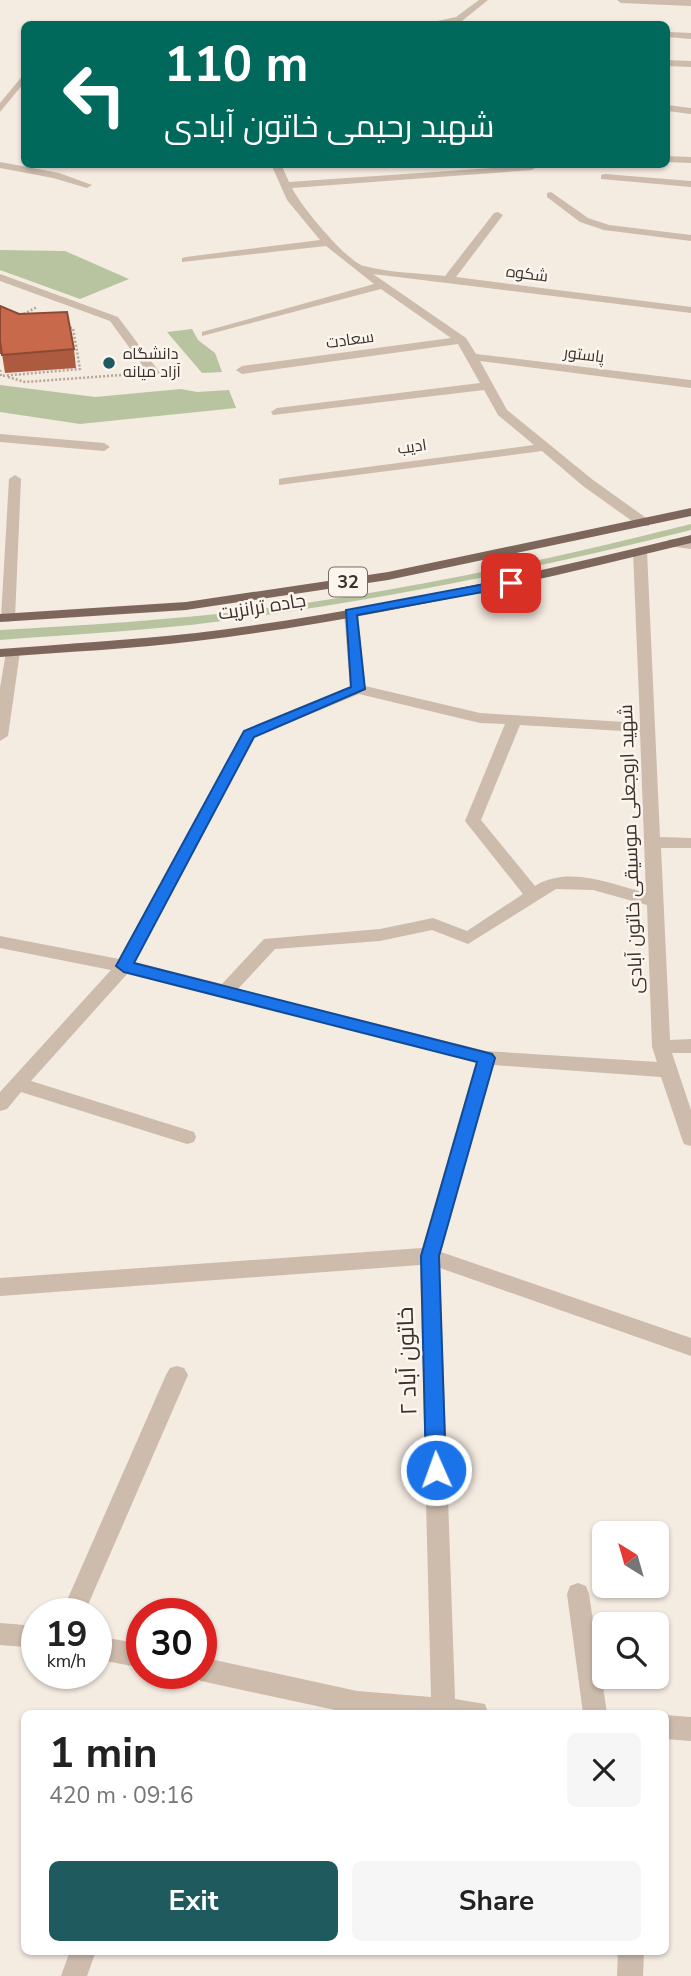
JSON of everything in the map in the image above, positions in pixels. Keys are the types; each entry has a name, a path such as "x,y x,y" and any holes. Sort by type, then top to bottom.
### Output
{"main road":[{"name":"جاده ترانزیت","path":"4,618 186,606 388,576 691,512"},
{"name":"جاده ترانزیت","path":"6,653 196,637 351,613 511,583 691,539"}],"street":[{"path":"446,21 459,19 484,0"},
{"path":"621,0 691,3"},
{"path":"670,36 691,36"},
{"path":"670,63 691,64"},
{"path":"0,109 21,80"},
{"path":"670,108 691,111"},
{"path":"670,159 691,160"},
{"path":"0,165 55,175 87,185"},
{"path":"278,168 292,200 328,242 359,269 462,340 502,412 644,523"},
{"path":"285,185 518,168"},
{"path":"605,177 691,184"},
{"path":"551,195 584,219 608,228 691,238"},
{"path":"448,280 498,215"},
{"path":"186,260 328,242"},
{"name":"شکوه","path":"359,269 691,310"},
{"path":"0,277 114,319 154,373"},
{"path":"206,334 383,285"},
{"name":"سعادت","path":"242,370 462,340"},
{"name":"پاستور","path":"473,357 691,384"},
{"path":"277,412 489,386"},
{"path":"0,438 104,447"},
{"name":"ادیب","path":"284,482 545,447"},
{"path":"4,618 15,479"},
{"path":"673,543 691,545"},
{"name":"شهید اروجعلی موسیقی خاتون آبادی","path":"640,551 661,1047 691,1139"},
{"path":"351,613 358,689"},
{"path":"0,736 6,653"},
{"path":"0,1104 124,966 248,734 358,689 480,718 646,728"},
{"path":"514,720 494,777 473,821 534,896"},
{"path":"651,842 691,843"},
{"path":"225,992 270,943 380,935 433,924 468,939 553,883 593,884 653,901"},
{"path":"0,942 124,966 486,1058 667,1070"},
{"path":"661,1047 691,1046"},
{"name":"خاتون آباد ۲","path":"443,1710 430,1256 486,1058"},
{"path":"18,1084 187,1137"},
{"path":"0,1287 430,1256 691,1347"},
{"path":"79,1598 177,1375"},
{"path":"578,1594 595,1710"},
{"path":"0,1634 21,1636"},
{"path":"217,1672 357,1703 432,1710"},
{"path":"669,1727 691,1729"},
{"path":"74,1976 82,1955"},
{"path":"630,1976 631,1955"}],"path":[{"path":"19,317 54,298"},
{"path":"1,376 80,369 73,328 61,328"},
{"path":"0,370 1,376"},
{"path":"1,376 25,382 154,373"}],"green space":[{"path":"0,250 65,251 129,279 80,299 0,270"},
{"path":"192,329 198,340 215,353 222,372 202,373 167,332"},
{"path":"0,385 95,397 181,389 197,392 229,390 236,408 80,424 0,412"},
{"path":"691,524 691,530 575,558 341,603 195,624 0,640 0,630 212,614 383,591 516,565"}],"building":[{"path":"0,306 19,314 67,312 74,349 2,355"}],"place":[{"name":"دانشگاه آزاد میانه","path":"109,363"}],"route":[{"path":"436,1470 430,1256 486,1058 124,966 248,734 358,689 351,613 511,583"}]}
